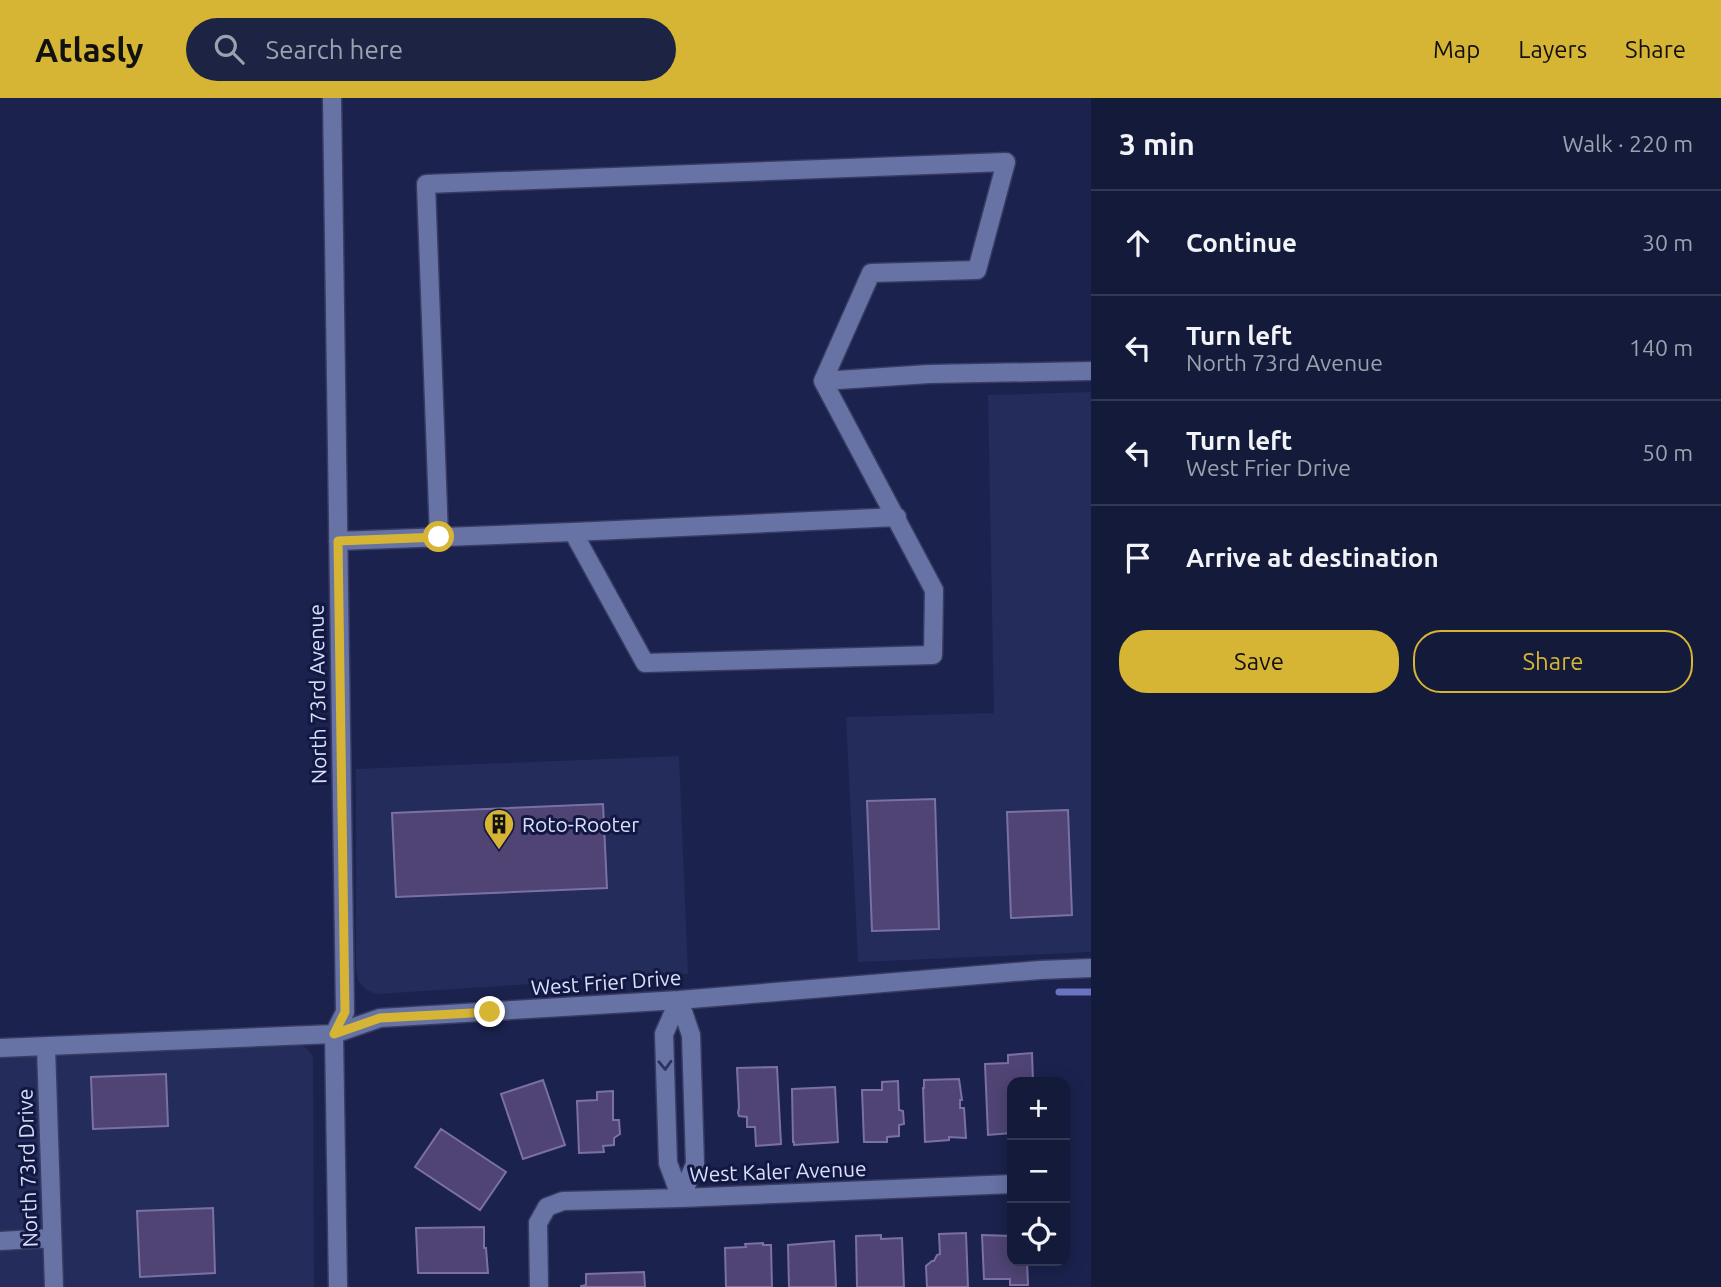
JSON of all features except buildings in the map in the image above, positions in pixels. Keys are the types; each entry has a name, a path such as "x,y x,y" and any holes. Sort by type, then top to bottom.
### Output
{"street":[{"name":"North 73rd Avenue","path":"332,98 345,1012 334,1034 338,1287"},
{"path":"439,537 426,184 1006,162 977,270 871,274 823,381"},
{"path":"823,381 929,374 1091,371"},
{"path":"573,532 645,663 933,655 934,590 823,381"},
{"path":"338,541 897,517"},
{"name":"West Frier Drive","path":"0,1048 334,1034 380,1018 679,1000 1091,968"},
{"path":"679,1000 664,1034 668,1163 681,1198"},
{"path":"679,1000 691,1035 695,1164 681,1198"},
{"name":"North 73rd Drive","path":"46,1047 54,1287"},
{"name":"West Kaler Avenue","path":"539,1287 538,1223 547,1207 563,1200 681,1198 1007,1184"},
{"path":"0,1241 52,1238"}],"shaded area":[{"path":"1091,392 1091,952 858,962 846,717 994,713 988,395"},
{"path":"679,756 688,974 377,994 366,990 358,981 356,769"},
{"path":"292,1042 302,1045 313,1057 314,1287 0,1287 0,1056"}],"waterway":[{"path":"1059,992 1091,992"}],"place":[{"name":"Roto-Rooter","path":"499,851"}],"route":[{"path":"439,537 338,541 345,1012 334,1034 380,1018 490,1012"}]}
